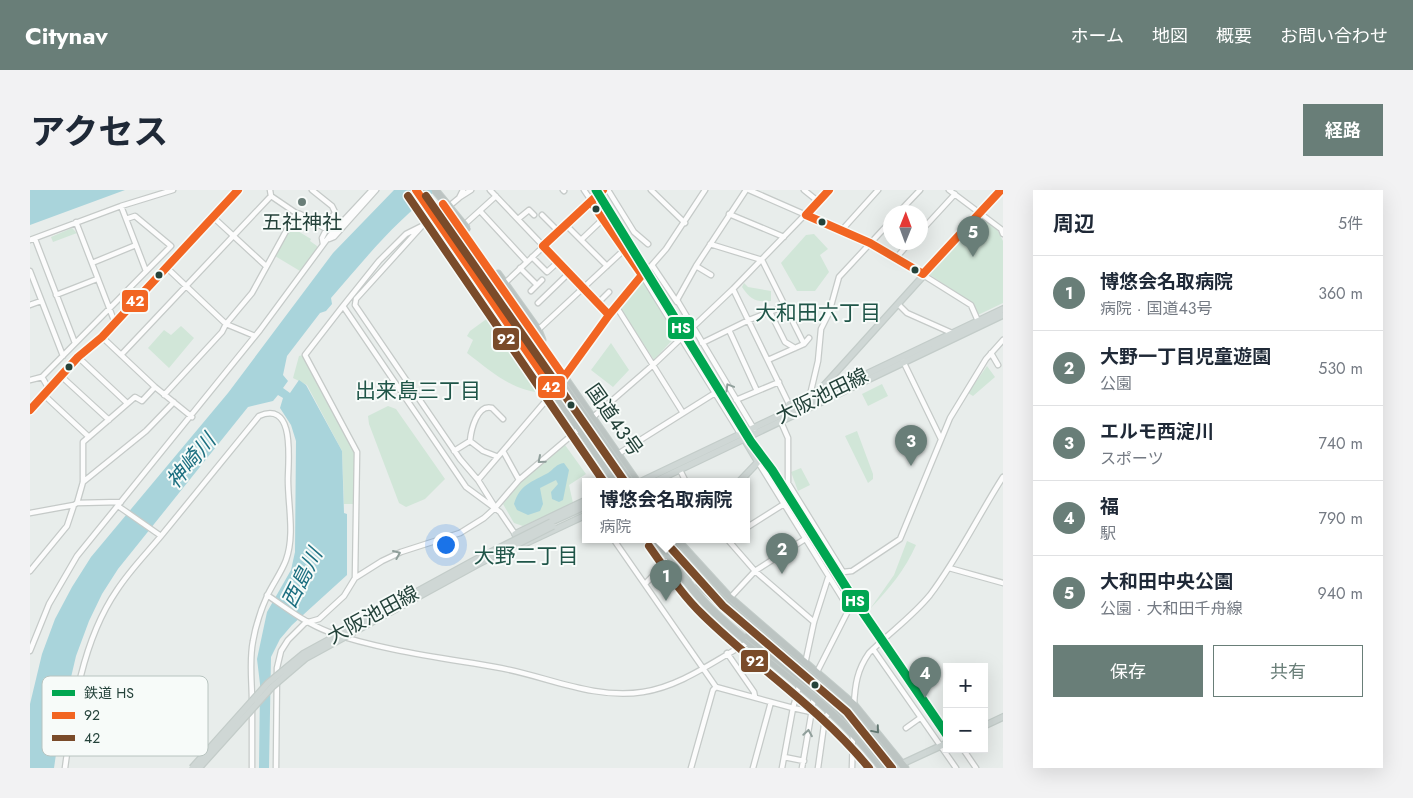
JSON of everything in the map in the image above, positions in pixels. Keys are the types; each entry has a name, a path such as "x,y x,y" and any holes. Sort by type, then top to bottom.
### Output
{"highway":[{"name":"国道43号","path":"416,190 613,478"},
{"name":"国道43号","path":"422,190 621,478"},
{"name":"国道43号","path":"435,190 485,272 627,478"},
{"path":"435,190 538,330 548,354"},
{"name":"国道43号","path":"443,204 465,229 548,354 636,478"},
{"path":"659,543 683,576 710,608 830,711 852,732 882,768"},
{"path":"666,543 707,593 862,724 899,767"},
{"path":"672,543 711,590 834,700"},
{"path":"682,543 704,576 814,675 888,768"},
{"path":"682,543 730,598 854,705 899,767"},
{"path":"683,576 728,619 813,689 834,700"}],"main road":[{"path":"792,410 810,395 820,390 1001,190"},
{"name":"大阪池田線","path":"903,360 952,333 1003,309"},
{"name":"大阪池田線","path":"663,478 792,410 1003,315"},
{"name":"大阪池田線","path":"648,478 781,422 792,410"},
{"path":"742,437 758,462 743,478"},
{"path":"582,502 515,534 522,546 582,515"},
{"name":"大阪池田線","path":"199,768 272,687 306,658 582,508"},
{"name":"大阪池田線","path":"208,750 268,683 303,654 475,560 552,524 582,514"},
{"path":"988,724 1003,717"},
{"path":"899,767 943,745"},
{"name":"大阪池田線","path":"192,768 203,756"}],"street":[{"path":"75,343 32,239 121,206 173,190"},
{"path":"30,410 78,358 102,337 238,190"},
{"path":"270,190 271,196 296,213 326,228"},
{"path":"312,190 332,206 335,212 322,238 323,244"},
{"path":"328,240 331,234 372,190"},
{"path":"30,651 49,604 77,556 192,417 323,244 334,237 376,190"},
{"path":"459,198 464,190"},
{"path":"355,578 356,452 305,355 379,261 406,234 429,223 471,190"},
{"path":"490,190 609,315"},
{"path":"584,190 602,219 642,274 742,437"},
{"path":"504,283 603,190"},
{"path":"608,190 634,232 648,244"},
{"path":"651,190 685,224"},
{"path":"478,480 554,391 616,306 685,224 705,190"},
{"path":"677,302 696,266 729,214 747,190 870,243 971,305 978,321"},
{"path":"804,190 819,202"},
{"path":"592,418 693,328 829,190"},
{"path":"842,230 878,190"},
{"path":"906,205 920,190"},
{"path":"949,190 1001,229 1003,234"},
{"path":"928,222 954,194"},
{"path":"121,355 271,196"},
{"path":"465,229 496,196"},
{"path":"121,206 146,271"},
{"path":"518,219 529,210 534,215"},
{"path":"480,211 527,262"},
{"path":"164,395 222,332 226,324 252,293 296,213"},
{"path":"729,214 784,237"},
{"path":"542,215 559,232"},
{"path":"30,380 42,377 171,246 135,216 126,219"},
{"path":"213,217 266,266"},
{"path":"581,240 602,219"},
{"path":"76,222 115,322"},
{"path":"429,223 469,279 539,370"},
{"path":"566,225 607,266"},
{"path":"422,226 356,299 355,305 454,451 478,480 495,508"},
{"path":"810,395 818,361 821,329 839,277 883,229"},
{"path":"710,244 762,260 804,344"},
{"path":"92,263 136,245"},
{"path":"538,330 625,249"},
{"path":"896,258 903,250"},
{"path":"532,257 547,272 558,262"},
{"path":"652,264 754,429"},
{"path":"696,266 711,275"},
{"path":"166,267 226,324 255,336"},
{"path":"520,268 536,285"},
{"path":"30,271 63,356"},
{"path":"538,303 569,273"},
{"path":"56,295 97,279"},
{"path":"531,291 542,280"},
{"path":"733,289 792,410"},
{"path":"598,303 609,292"},
{"path":"30,305 41,301"},
{"path":"898,304 907,313 952,333"},
{"path":"343,306 466,487 500,512 515,534"},
{"path":"616,306 683,413"},
{"path":"702,344 749,320 785,306"},
{"path":"770,312 785,342 795,348"},
{"path":"729,330 757,390"},
{"path":"102,337 164,395 192,417"},
{"path":"768,360 804,344 809,338"},
{"path":"781,422 788,438 788,483 845,573 860,567 900,538 950,418 991,353 1003,340"},
{"path":"991,353 998,365"},
{"path":"78,358 127,403"},
{"path":"903,360 941,439"},
{"path":"61,376 109,420"},
{"path":"42,377 49,389"},
{"path":"736,400 779,382"},
{"path":"30,571 66,526 76,504 83,482 83,442 134,397 142,401 155,387"},
{"path":"618,454 715,393"},
{"path":"44,395 89,437"},
{"path":"83,482 146,431 174,402"},
{"path":"470,441 471,430 478,414 485,408 492,408 503,418"},
{"path":"82,676 96,630 116,591 259,416 268,412 275,413 283,422 290,446 288,480 290,544 286,561 259,616 250,659 252,768"},
{"path":"465,429 471,430"},
{"path":"276,768 278,660 288,640 305,623 320,619 344,596 355,578 382,561 401,552 460,533 495,508 519,480 579,429"},
{"path":"454,451 470,441"},
{"path":"470,441 483,451 496,456"},
{"path":"503,451 519,480"},
{"path":"758,462 828,578 850,610 831,642 817,672"},
{"path":"680,470 684,478"},
{"path":"854,705 855,682 862,663 873,649 922,604 949,568 977,516 1003,477"},
{"path":"30,513 76,504 120,505 160,535"},
{"path":"750,525 784,504"},
{"path":"730,598 755,571 805,539"},
{"path":"616,543 716,687 811,712"},
{"path":"731,543 755,571 814,622"},
{"path":"645,584 670,558"},
{"path":"949,568 1003,583"},
{"path":"782,768 793,708 806,662 814,622 828,578"},
{"path":"269,596 309,622 331,632 362,641 496,667 588,689 632,693 646,692 705,669 749,642"},
{"path":"873,649 920,718 943,744"},
{"path":"728,654 754,692 755,697"},
{"path":"691,768 716,687"},
{"path":"802,768 814,698"},
{"path":"753,768 770,702"},
{"path":"818,768 826,718 830,711"},
{"path":"906,728 920,718"},
{"path":"852,732 852,768"},
{"path":"948,753 956,768"},
{"path":"966,753 976,768"},
{"path":"784,757 804,760"}],"green space":[{"path":"979,218 982,218 998,231 1003,241 1003,303 977,314 974,304 930,275 930,272"},
{"path":"291,227 311,239 310,241 317,246 317,249 300,271 275,256"},
{"path":"72,228 77,233 53,242 51,237"},
{"path":"814,234 828,249 820,255 829,272 815,291 797,291 781,263 806,235"},
{"path":"640,282 643,282 676,336 654,360 620,308"},
{"path":"744,283 748,287 771,291 771,301 757,300 748,295 742,287"},
{"path":"492,315 546,393 534,392 513,385 494,374 467,353 473,340 467,336 470,331"},
{"path":"181,326 194,338 169,368 148,348 164,330 171,335"},
{"path":"611,343 629,370 613,387 591,370"},
{"path":"303,355 355,453 354,504 344,504 342,451 307,385 293,378 299,356"},
{"path":"987,366 995,377 973,396 968,393"},
{"path":"882,384 888,396 868,406 862,394"},
{"path":"388,406 396,409 445,479 425,499 406,507 399,503 369,424 368,416"},
{"path":"857,431 873,474 873,479 868,483 845,436"},
{"path":"565,445 586,474 569,485 573,503 523,526 514,523 503,504 521,482"},
{"path":"801,468 810,485 798,491 791,472"},
{"path":"907,541 916,545 912,554 896,579 870,609 894,575"}],"water":[{"path":"30,190 125,190 30,225"},
{"path":"394,190 437,190 394,227 368,255 331,298 332,304 326,311 320,313 287,356 283,375 288,381 283,388 290,393 299,380 306,385 342,451 344,513 347,514 347,575 292,625 280,639 271,657 269,768 259,768 260,684 257,659 267,612 291,570 295,552 296,441 291,425 280,408 283,398 278,395 273,401 248,407 118,569 102,594 89,621 76,656 71,676 42,676 42,756 56,756 54,768 30,768 30,704 42,654 55,619 72,587 91,557 228,393 333,253"},
{"path":"564,463 569,470 563,500 559,502 552,499 551,492 558,484 556,480 540,488 543,504 540,511 528,515 517,510 514,504 523,488"}],"rail line":[{"name":"HS","path":"596,190 751,442 772,470 849,592 943,729"}],"transit line":[{"name":"42","path":"30,410 78,357 102,337 238,190"},
{"name":"42","path":"416,190 554,391 609,315 642,275 591,202"},
{"name":"42","path":"603,190 543,246 609,315"},
{"name":"42","path":"829,190 806,215 870,243 923,274 1001,190"},
{"name":"92","path":"408,196 601,478"},
{"name":"92","path":"426,196 622,478"},
{"name":"42","path":"443,204 564,377"},
{"name":"92","path":"649,546 681,591 695,607 810,708 869,768"},
{"name":"92","path":"670,547 723,606 847,712 892,768"}],"place":[{"name":"五社神社","path":"302,202"},
{"name":"大和田中央公園","path":"973,257"},
{"name":"エルモ西淀川","path":"911,466"},
{"name":"大野一丁目児童遊園","path":"782,574"},
{"name":"博悠会名取病院","path":"666,601"},
{"name":"福","path":"925,698"}],"district":[{"name":"大和田六丁目","path":"818,313"},
{"name":"出来島三丁目","path":"418,391"},
{"name":"大野二丁目","path":"526,556"}],"water label":[{"name":"神崎川","path":"191,461"},
{"name":"西島川","path":"302,578"}]}
